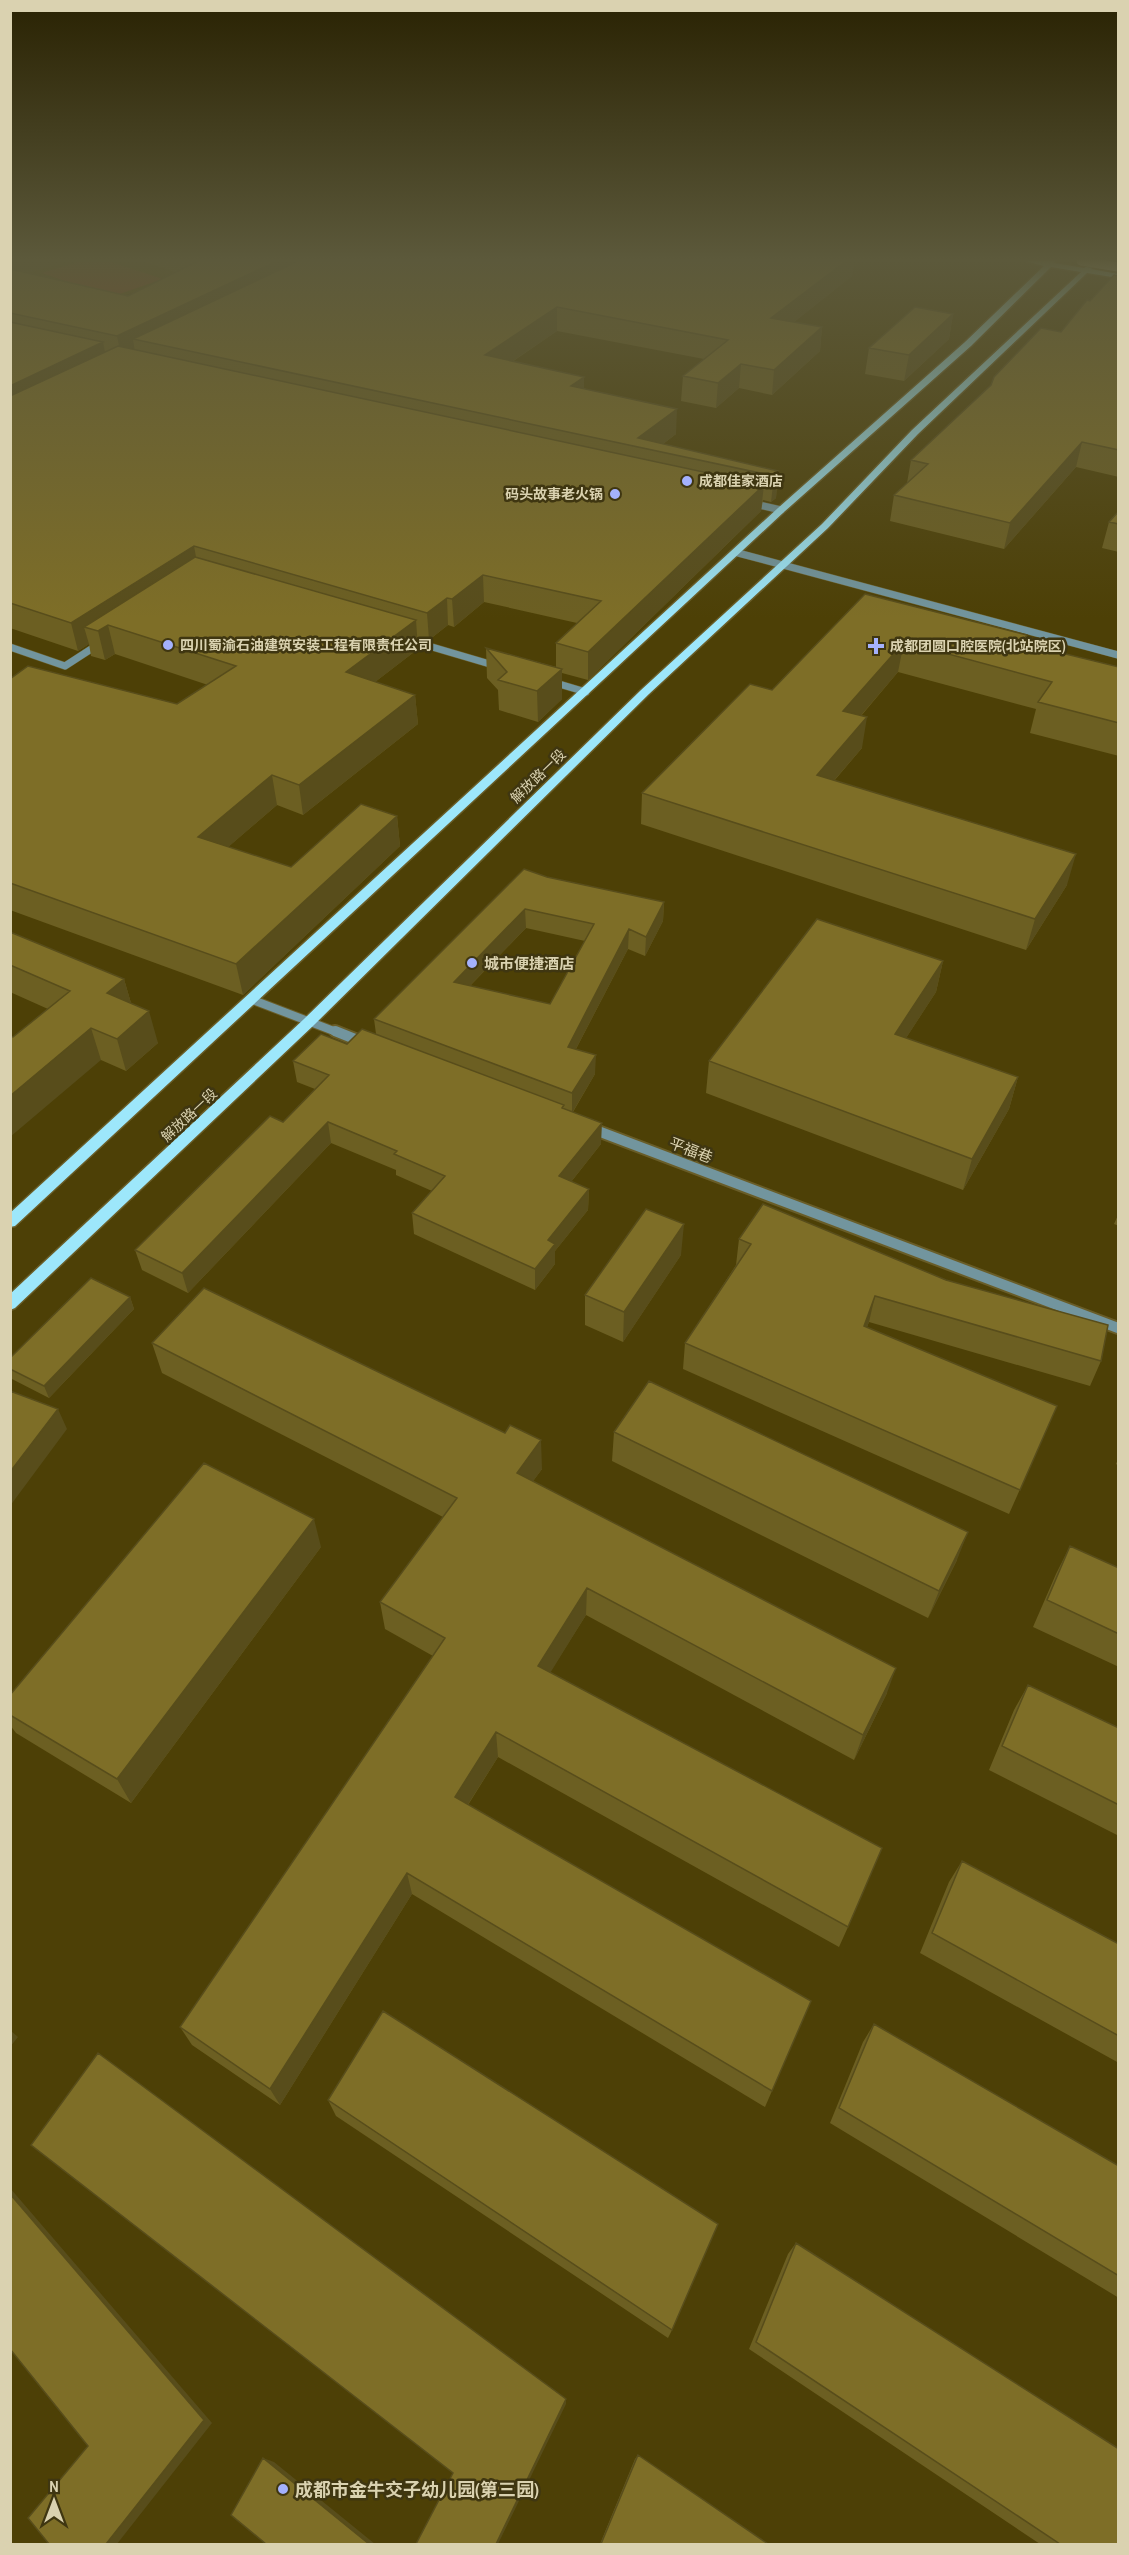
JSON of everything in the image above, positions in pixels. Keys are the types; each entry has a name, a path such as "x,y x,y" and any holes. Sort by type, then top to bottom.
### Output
{"main road":[{"name":"解放路一段","path":"10,1222 782,510 927,380"},
{"name":"解放路一段","path":"10,1304 309,1022 645,692 825,526 967,380"}],"street":[{"path":"747,502 782,510"},
{"path":"738,553 1119,655"},
{"path":"10,647 65,666 113,635"},
{"path":"392,636 506,669"},
{"path":"540,679 586,692"},
{"path":"253,1000 375,1047"},
{"name":"平福巷","path":"575,1123 1119,1328"}],"building":[{"path":"10,380 22,380 10,386"},
{"path":"44,380 277,380 764,485 588,652 556,643 601,601 483,575 452,599 447,598 427,613 194,546 71,623 10,603 10,396"},
{"path":"326,380 579,380 571,386 677,409 638,438 778,471 774,476"},
{"path":"704,380 721,380 718,383"},
{"path":"993,380 1119,380 1119,450 1082,442 1010,523 894,495 928,464 911,460 991,385"},
{"path":"1119,511 1119,524 1109,522"},
{"path":"195,557 416,620 346,672 415,695 299,785 272,775 198,837 291,867 361,804 397,816 236,964 10,883 10,679 28,666 177,704 236,666 108,625 98,631 84,627"},
{"path":"865,594 1027,635 1021,643 1119,667 1119,723 1038,702 1052,682 904,642 843,711 867,717 817,775 1076,854 1035,919 642,793 750,684 772,690"},
{"path":"486,648 562,669 537,691 498,680 507,672"},
{"path":"524,869 547,877 664,902 646,937 629,929 568,1047 596,1055 572,1093 374,1019","holes":["525,909 594,924 550,1004 454,982"]},
{"path":"817,919 943,961 895,1034 1018,1077 972,1159 709,1061"},
{"path":"10,932 124,979 107,993 149,1011 117,1039 91,1028 10,1096 10,1036 13,1037 70,991 10,965"},
{"path":"362,1029 564,1105 562,1108 602,1123 559,1176 589,1189 548,1240 555,1244 535,1269 412,1213 445,1176 394,1154 397,1151 328,1122 182,1273 135,1250 270,1116 283,1122 329,1075 293,1061 321,1034 347,1044"},
{"path":"763,1204 946,1280 1108,1325 1101,1361 875,1296 864,1326 1057,1406 1020,1490 685,1343 751,1244 739,1239"},
{"path":"646,1209 684,1224 624,1312 585,1295"},
{"path":"91,1278 130,1297 44,1386 10,1369 10,1358"},
{"path":"204,1288 505,1433 510,1425 541,1440 517,1473 896,1668 863,1735 587,1588 538,1666 882,1848 848,1927 496,1732 455,1797 811,2001 772,2091 407,1873 270,2089 180,2027 445,1638 380,1602 457,1498 152,1343"},
{"path":"649,1381 968,1532 939,1591 614,1432"},
{"path":"10,1391 58,1409 10,1472"},
{"path":"204,1463 314,1519 117,1779 10,1715 10,1695"},
{"path":"1070,1546 1119,1568 1119,1634 1047,1600"},
{"path":"1028,1685 1119,1728 1119,1805 1002,1746"},
{"path":"962,1861 1119,1944 1119,2036 932,1933"},
{"path":"383,2011 718,2224 672,2330 328,2100"},
{"path":"874,2024 1119,2166 1119,2276 839,2108"},
{"path":"98,2053 566,2399 496,2544 416,2544 453,2473 31,2145"},
{"path":"10,2194 204,2420 106,2544 49,2544 28,2518 88,2446 10,2349"},
{"path":"796,2243 1119,2449 1119,2544 1060,2544 756,2342"},
{"path":"638,2455 768,2544 601,2544"},
{"name":"成都市金牛交子幼儿园(第三园)","path":"263,2458 369,2544 266,2544 231,2515"}],"place":[{"name":"成都佳家酒店","path":"687,481"},
{"name":"码头故事老火锅","path":"615,494"},
{"name":"四川蜀渝石油建筑安装工程有限责任公司","path":"168,645"},
{"name":"成都团圆口腔医院(北站院区)","path":"876,646"},
{"name":"城市便捷酒店","path":"472,963"},
{"name":"成都市金牛交子幼儿园(第三园)","path":"283,2489"}]}
